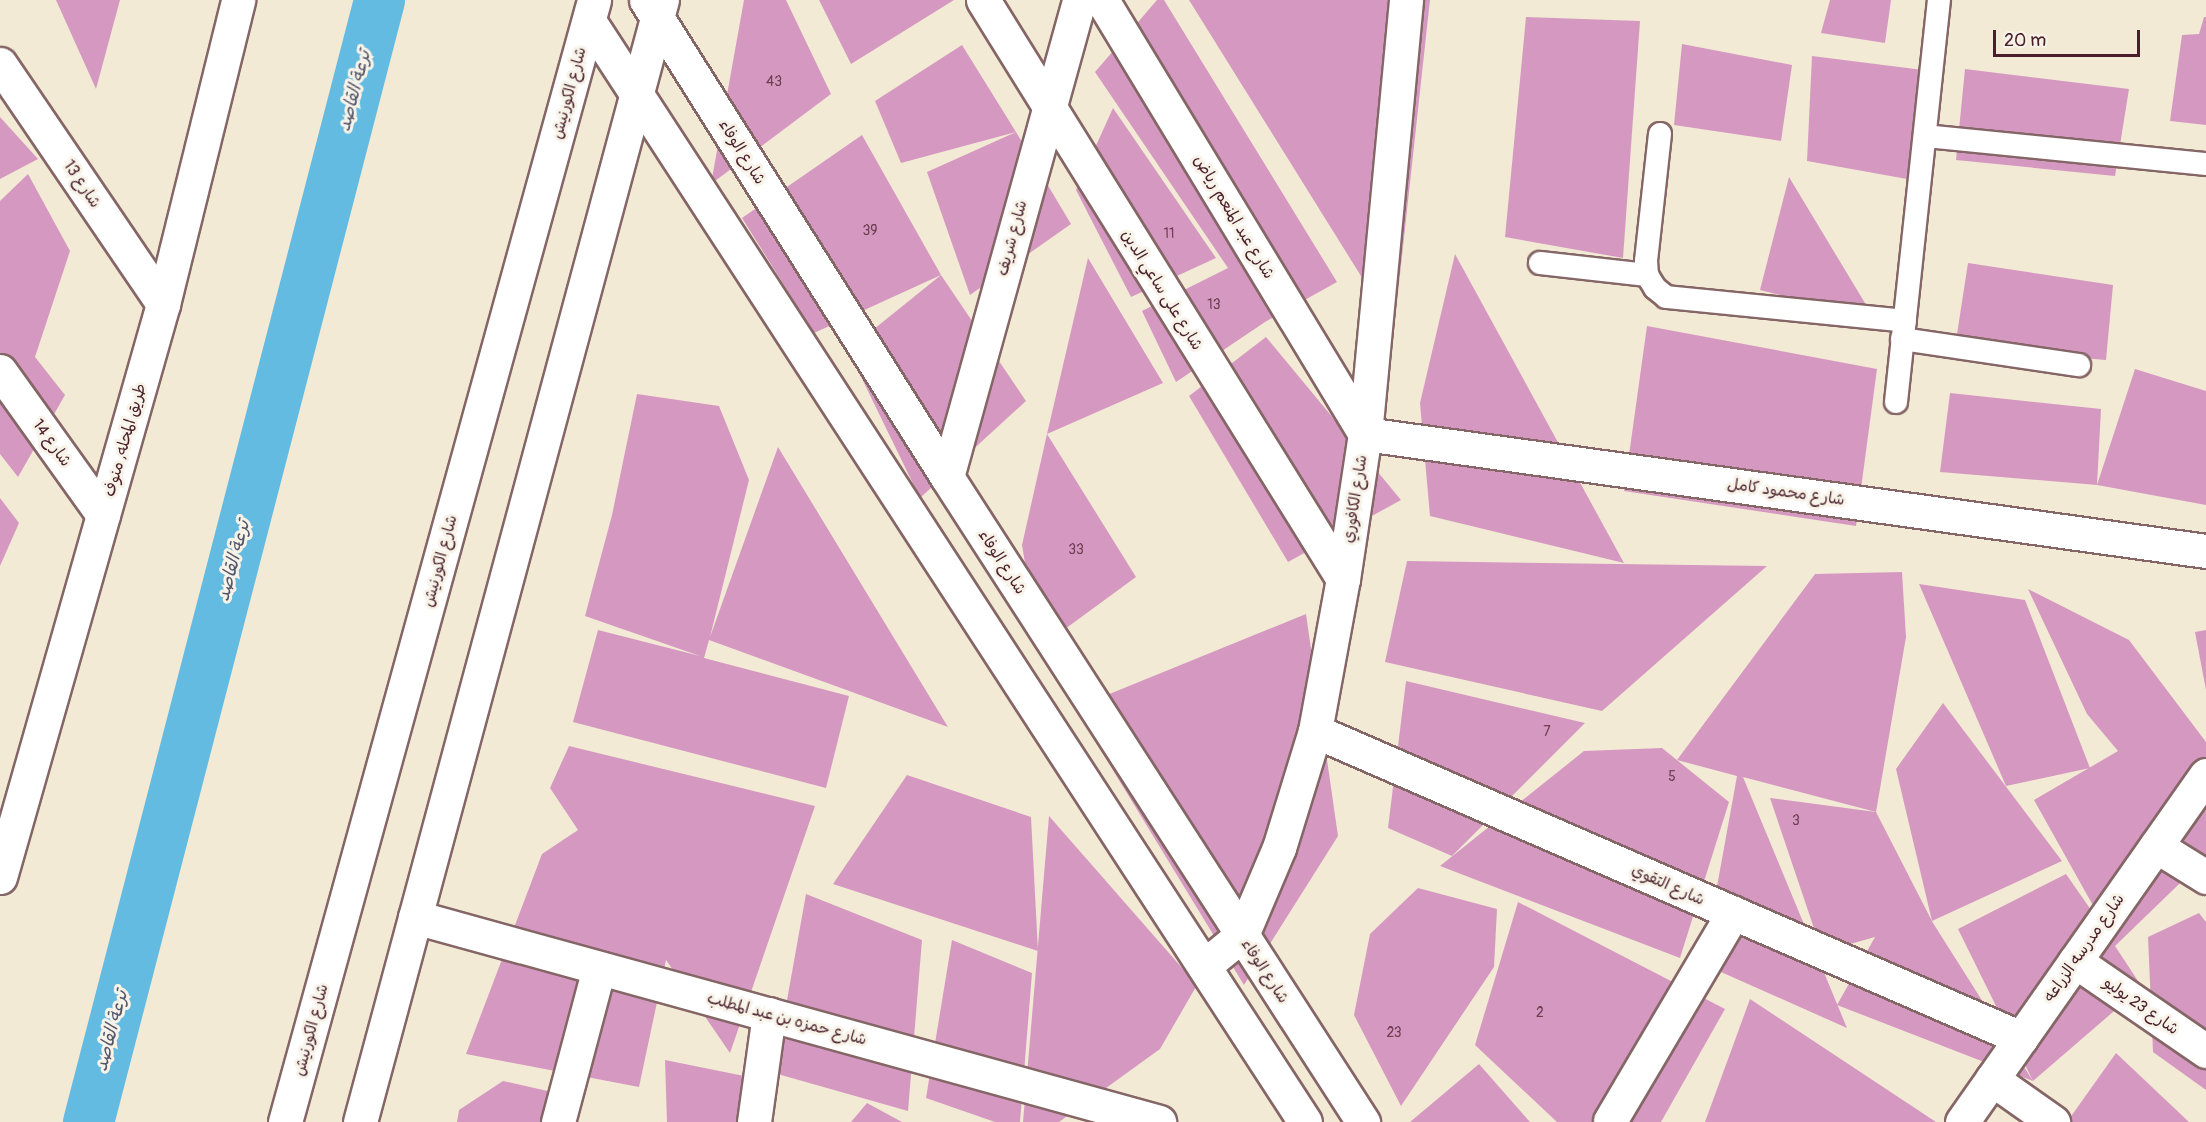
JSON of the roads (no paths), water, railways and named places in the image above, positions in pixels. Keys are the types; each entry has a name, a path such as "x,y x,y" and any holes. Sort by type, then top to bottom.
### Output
{"street":[{"name":"طريق المحله, منوف","path":"2,862 163,304 238,0"},
{"name":"شارع على ساعي الدين","path":"983,0 1048,108 1343,579"},
{"name":"شارع شريف","path":"947,477 1079,0"},
{"name":"شارع عبد المنعم رياض","path":"1102,0 1365,434"},
{"name":"شارع الكافوري","path":"1204,966 1242,935 1279,848 1315,731 1343,579 1365,434 1406,0"},
{"path":"360,1122 635,92 655,6"},
{"name":"شارع الوفاء","path":"655,6 947,477 1363,1122"},
{"path":"592,10 635,92 1305,1122"},
{"name":"شارع الكورنيش","path":"285,1122 592,10"},
{"name":"شارع 13","path":"0,64 163,304"},
{"name":"شارع 14","path":"0,371 103,515"},
{"name":"شارع محمود كامل","path":"1365,434 2206,551"},
{"name":"شارع التقوي","path":"1315,731 2021,1038"},
{"name":"شارع مدرسه الزراعه","path":"1962,1122 2206,775"},
{"path":"2156,846 2206,877"},
{"path":"1610,1121 1733,913"},
{"name":"شارع حمزه بن عبد المطلب","path":"415,917 1159,1122"},
{"name":"شارع 23 يوليو","path":"2076,961 2206,1051"},
{"path":"558,1122 599,968"},
{"path":"754,1122 769,1014"},
{"path":"1992,1079 2053,1122"}],"lane":[{"path":"1896,402 1939,0"},
{"path":"1660,134 1647,275 1655,288 1666,297 1904,330 2079,365"},
{"path":"1924,136 2206,164"},
{"path":"1540,263 1647,275"}],"waterway":[{"name":"ترعة القاصد","path":"88,1122 379,0"}]}
